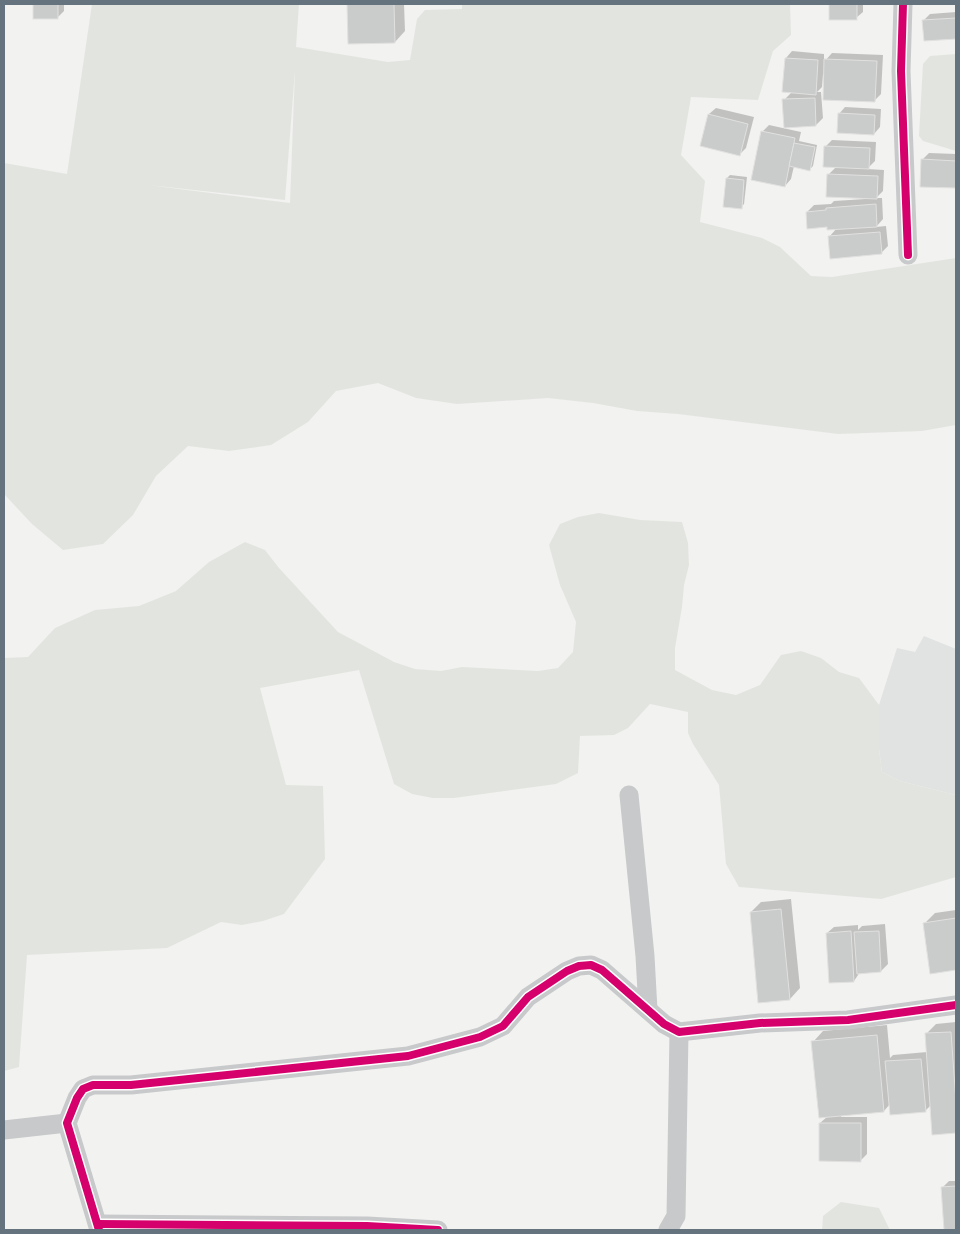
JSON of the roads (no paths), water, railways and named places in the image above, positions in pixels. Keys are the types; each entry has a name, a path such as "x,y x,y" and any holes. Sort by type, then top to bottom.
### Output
{"street":[{"path":"903,4 902,71 908,255"},
{"path":"629,796 648,1010"},
{"path":"438,1230 367,1226 99,1227 67,1123 77,1098 83,1089 93,1085 131,1085 408,1056 480,1037 503,1026 528,997 579,966 591,965 602,970 664,1024 679,1032 760,1023 848,1020 956,1005"},
{"path":"668,1230 676,1216 679,1032"},
{"path":"4,1130 67,1123"}]}
